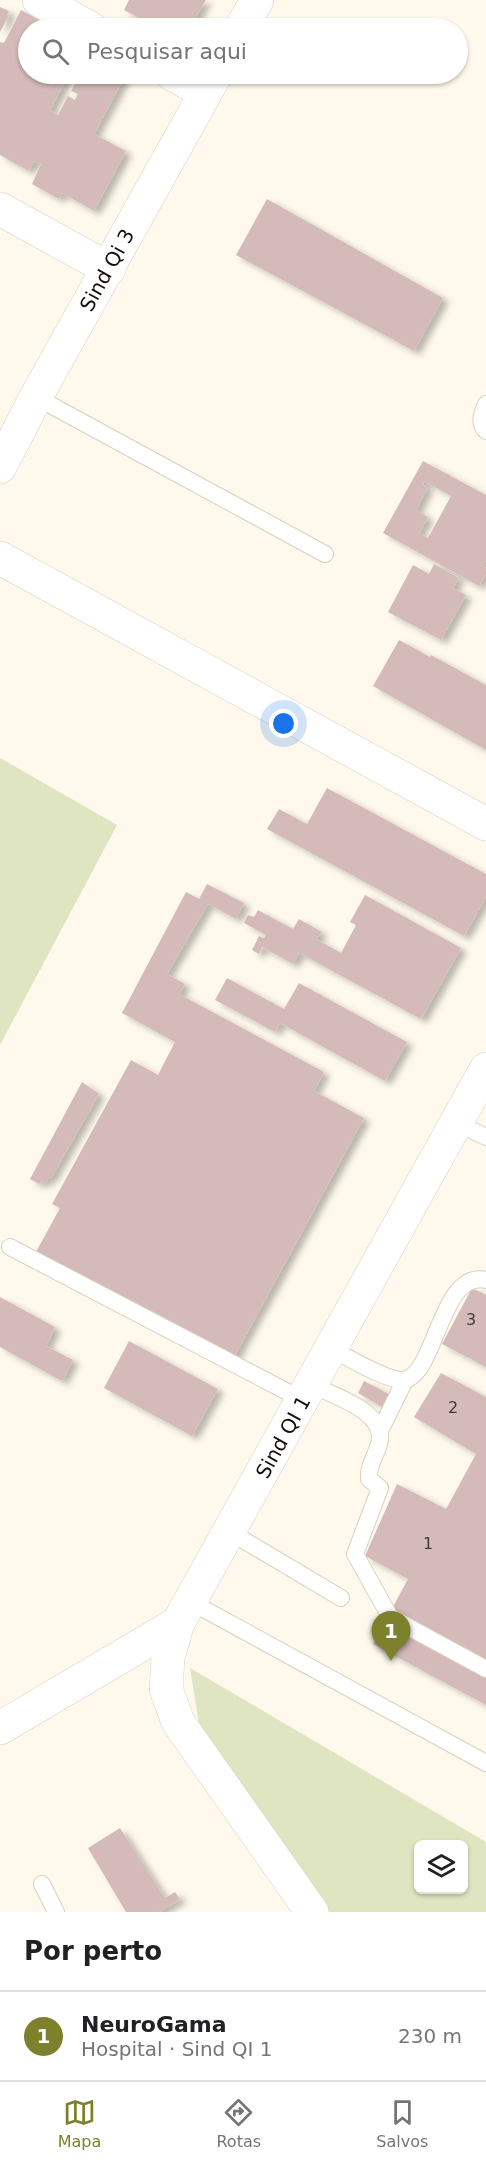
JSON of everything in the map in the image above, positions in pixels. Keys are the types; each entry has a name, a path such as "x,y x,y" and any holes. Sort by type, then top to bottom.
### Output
{"street":[{"path":"39,0 72,18"},
{"path":"247,18 257,0"},
{"name":"Sind Qi 3","path":"0,467 36,397 109,269 209,84"},
{"path":"0,209 109,269"},
{"path":"0,558 486,824"},
{"name":"Sind QI 1","path":"312,1912 178,1722 166,1689 168,1657 184,1613 486,1069"},
{"path":"0,1728 184,1613"}],"lane":[{"path":"36,397 326,554"},
{"path":"486,404 481,417 486,431"},
{"path":"457,1123 486,1137"},
{"path":"10,1247 307,1393 341,1399 369,1415 381,1429"},
{"path":"332,1349 393,1379 405,1380 414,1376 448,1307 459,1290 468,1281 486,1280"},
{"path":"405,1380 381,1429 379,1444 368,1468 369,1479 380,1488 355,1554 390,1617 486,1669"},
{"path":"230,1532 341,1598"},
{"path":"184,1613 486,1763"},
{"path":"42,1884 56,1912"}],"green space":[{"path":"0,758 117,825 0,1045"},
{"path":"190,1668 486,1842 486,1912 325,1912 201,1737"}],"building":[{"path":"129,0 206,0 195,18 139,18 124,10"},
{"path":"0,7 9,11 7,15 9,15 0,32"},
{"path":"21,10 36,18 18,18 18,84 64,84 50,110 58,115 68,96 75,100 78,94 71,91 75,84 121,84 94,134 126,151 94,211 62,193 59,199 32,184 41,164 34,161 29,171 0,155 0,42 5,41"},
{"path":"267,199 443,298 414,351 236,255"},
{"path":"423,461 486,495 486,560 483,566 486,568 486,574 479,586 383,533","holes":["424,481 451,496 428,538 419,533 428,517 416,510 428,487 422,484"]},
{"path":"434,564 459,578 453,588 466,595 441,640 388,612 413,565 429,574"},
{"path":"399,640 486,685 486,750 373,686"},
{"path":"327,788 486,874 486,897 464,936 267,829 279,809 307,824"},
{"path":"207,884 244,903 236,919 208,904 167,974 185,984 179,994 324,1072 314,1091 364,1118 233,1359 36,1252 60,1208 52,1204 131,1060 158,1075 175,1042 122,1013 186,892 199,899"},
{"path":"365,895 461,948 421,1019 299,953 293,964 262,947 259,954 252,950 259,936 264,938 266,935 244,923 248,915 254,917 258,910 293,929 299,919 322,932 316,939 341,953 356,925 350,922"},
{"path":"227,978 284,1009 299,983 407,1042 385,1081 280,1023 275,1032 215,1000"},
{"path":"82,1082 99,1094 51,1178 49,1177 46,1183 42,1181 39,1184 30,1179"},
{"path":"472,1288 486,1295 486,1367 442,1344"},
{"path":"0,1297 55,1327 46,1346 73,1360 62,1381 0,1347"},
{"path":"129,1341 218,1389 192,1436 104,1388"},
{"path":"441,1373 486,1397 486,1705 373,1644 408,1579 365,1556 397,1484 446,1509 476,1454 414,1417"},
{"path":"364,1381 391,1395 384,1408 358,1393"},
{"path":"120,1828 165,1898 175,1892 180,1899 159,1912 126,1912 88,1848"}],"place":[{"name":"NeuroGama","path":"391,1661"}]}
